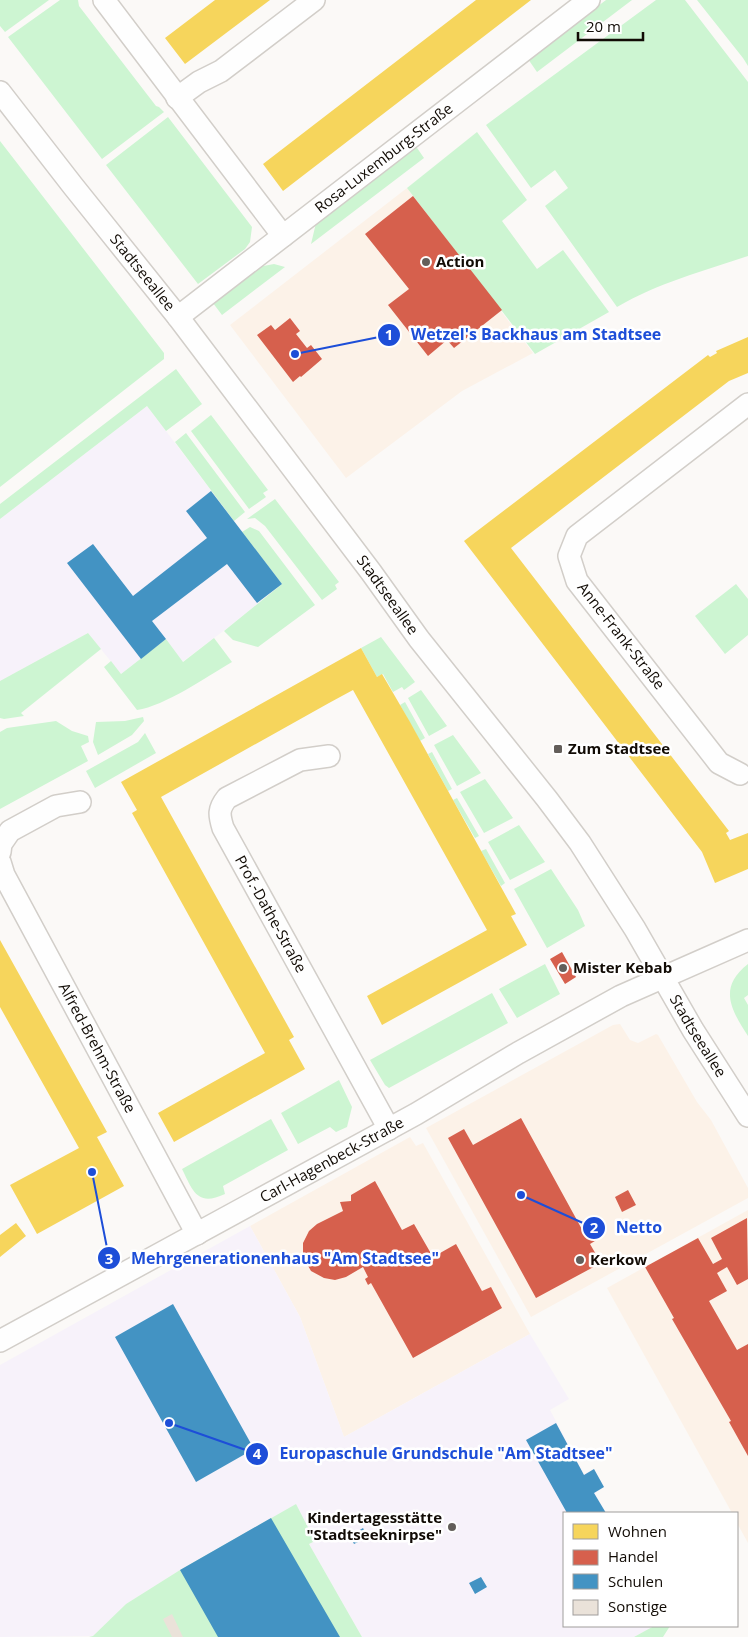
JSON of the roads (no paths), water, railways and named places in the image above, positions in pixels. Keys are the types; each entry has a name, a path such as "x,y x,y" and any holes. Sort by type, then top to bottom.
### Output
{"street":[{"path":"104,0 283,236"},
{"path":"178,98 199,82 221,71 314,0"},
{"name":"Rosa-Luxemburg-Straße","path":"178,317 590,0"},
{"name":"Stadtseeallee","path":"0,92 178,317 360,557 419,639 574,836 627,916 693,1030 748,1116"},
{"name":"Anne-Frank-Straße","path":"740,774 719,763 577,582 568,556 577,536 748,404"},
{"name":"Prof.-Dathe-Straße","path":"329,756 300,760 227,798 221,805 219,814 223,828 389,1129"},
{"path":"0,852 1,844 10,831 56,806 80,802"},
{"name":"Alfred-Brehm-Straße","path":"0,862 4,875 196,1234"},
{"name":"Carl-Hagenbeck-Straße","path":"0,1341 389,1129 518,1053 621,996 748,940"}],"place":[{"name":"Action","path":"426,262"},
{"name":"Wetzel's Backhaus am Stadtsee","path":"295,354"},
{"name":"Zum Stadtsee","path":"558,749"},
{"name":"Mister Kebab","path":"563,968"},
{"name":"Mehrgenerationenhaus \"Am Stadtsee\"","path":"92,1172"},
{"name":"Netto","path":"521,1195"},
{"name":"Kerkow","path":"580,1260"},
{"name":"Europaschule Grundschule \"Am Stadtsee\"","path":"169,1423"},
{"name":"Kindertagesstätte \"Stadtseeknirpse\"","path":"452,1527"}]}
